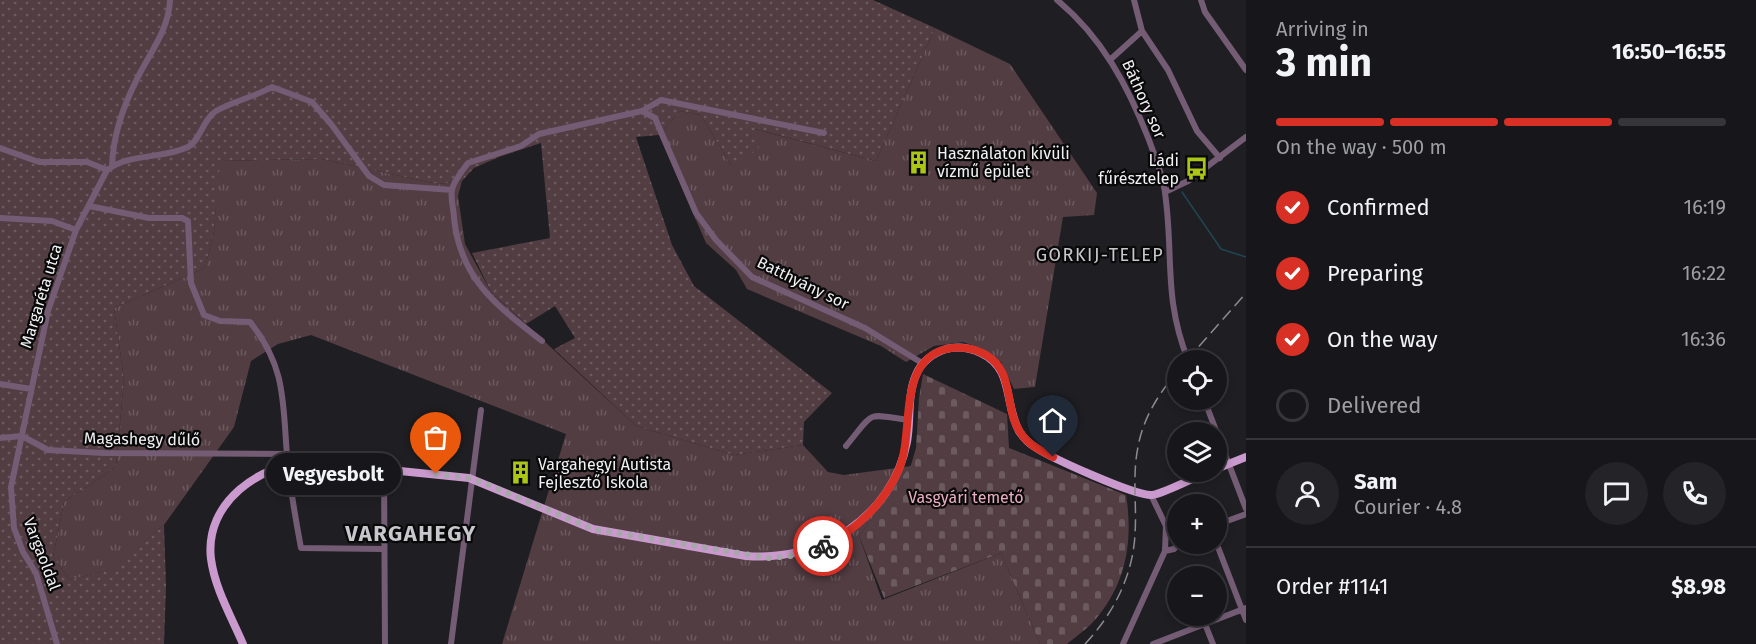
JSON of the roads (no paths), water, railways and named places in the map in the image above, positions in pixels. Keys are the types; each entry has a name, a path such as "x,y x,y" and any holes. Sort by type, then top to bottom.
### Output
{"main road":[{"path":"243,644 214,574 211,556 214,530 226,505 244,484 262,473 288,464 311,462 473,480 567,520 613,534 746,556 769,558 791,556 838,538 860,522 878,504 900,468 910,420 915,376 922,363 935,353 954,348 967,348 988,357 1003,372 1016,424 1029,443 1135,492 1151,495 1183,482"},
{"path":"1229,464 1246,457"}],"street":[{"path":"110,168 114,136 125,104 163,28 170,0"},
{"name":"Báthory sor","path":"1057,0 1076,16 1112,59 1137,109 1165,192 1173,314 1185,350"},
{"path":"1134,0 1143,31 1168,70 1197,131 1220,158"},
{"path":"1201,0 1205,12 1246,70"},
{"path":"1112,59 1143,31"},
{"path":"0,148 39,162 87,162 110,168 148,155 177,152 191,146 215,112 257,96 272,87 312,102 369,176 384,185 452,190"},
{"path":"542,341 502,311 479,287 464,260 456,239 452,190 468,163 521,146 539,134 642,111 661,100 824,133"},
{"name":"Batthyány sor","path":"642,111 655,118 696,213 716,240 752,277 865,328 922,363"},
{"path":"1165,192 1188,182 1246,138"},
{"name":"Margaréta utca","path":"22,436 48,312 76,230 110,168"},
{"path":"89,206 148,218 182,218 189,221 191,283 204,315 220,321 250,322 268,347 284,392 288,464 301,548 383,549"},
{"path":"0,218 52,221 76,230"},
{"path":"0,384 31,389"},
{"path":"452,644 481,410"},
{"path":"1208,410 1246,508"},
{"path":"846,446 867,418 880,414 910,420"},
{"path":"0,438 22,436"},
{"name":"Magashegy dűlő","path":"22,436 48,450 104,453 288,454"},
{"name":"Vargaoldal","path":"22,436 11,487 14,528 23,552 36,573 57,644"},
{"path":"384,469 385,644"},
{"path":"1123,644 1165,550 1166,526 1151,495"},
{"path":"1227,521 1246,514"},
{"path":"1221,554 1244,609 1246,620"},
{"path":"1227,616 1244,609"},
{"path":"1153,644 1172,640 1201,626"},
{"path":"1206,626 1213,644"}],"waterway":[{"path":"1182,192 1221,249 1246,257"}],"railway":[{"path":"1196,350 1246,293"},
{"path":"1085,644 1113,607 1126,579 1133,550 1135,469 1140,436 1153,406 1167,384"}],"place":[{"name":"Használaton kívüli vízmű épület","path":"919,162"},
{"name":"Ládi fűrésztelep","path":"1197,169"},
{"name":"Vargahegyi Autista Fejlesztő Iskola","path":"520,473"},
{"name":"Vegyesbolt","path":"436,474"}],"district":[{"name":"GORKIJ-TELEP","path":"1100,255"},
{"name":"VARGAHEGY","path":"411,533"}],"park label":[{"name":"Vasgyári temető","path":"966,497"}]}
